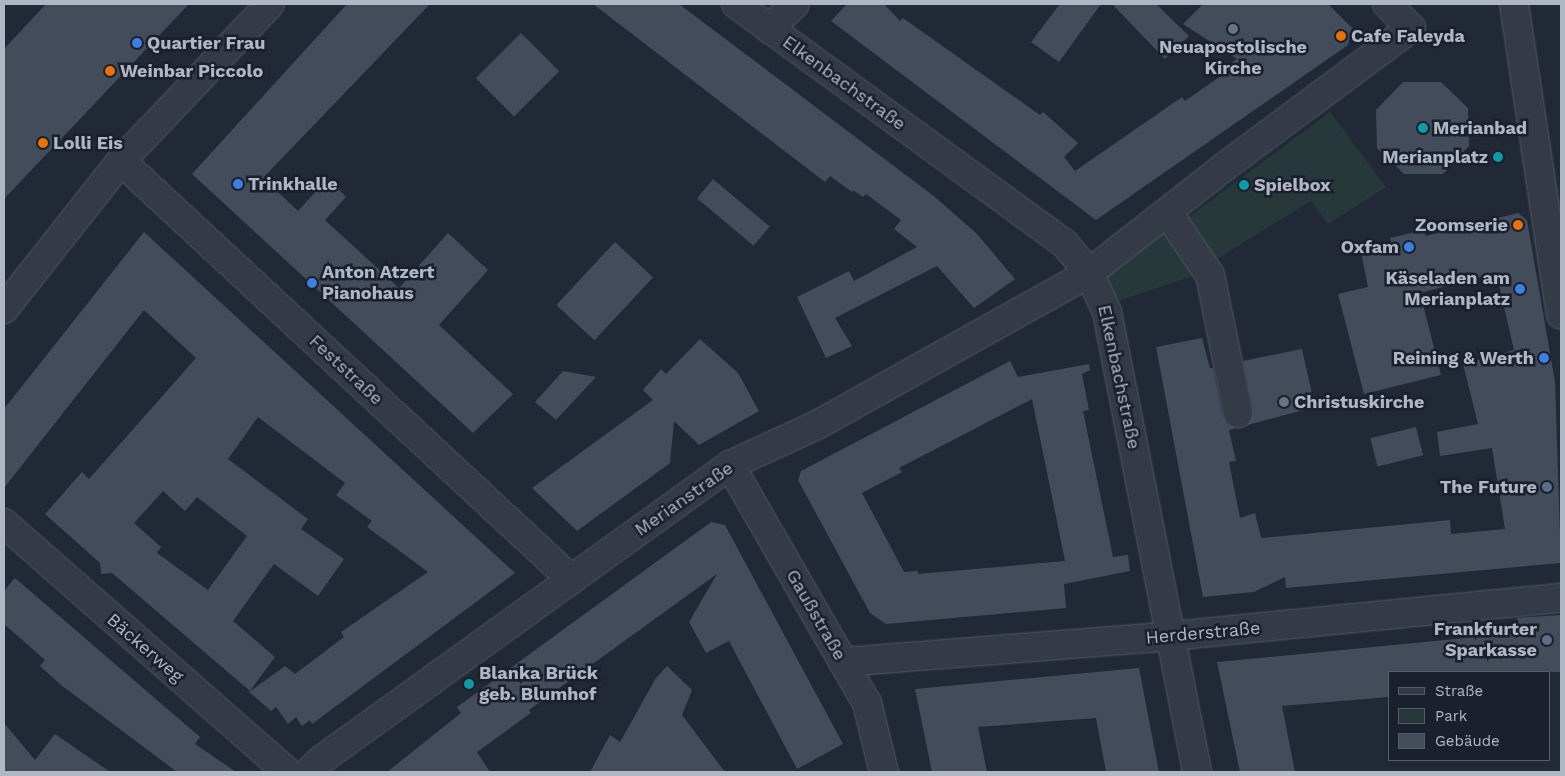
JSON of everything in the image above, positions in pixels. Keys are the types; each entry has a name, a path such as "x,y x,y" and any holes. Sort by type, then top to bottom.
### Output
{"street":[{"path":"4,310 121,161 270,4"},
{"name":"Elkenbachstraße","path":"736,4 1064,243 1090,273 1107,312 1197,772"},
{"path":"770,29 795,4"},
{"path":"1090,273 1167,212 1411,28 1387,4"},
{"path":"1514,4 1550,170 1561,314"},
{"name":"Feststraße","path":"121,161 571,579"},
{"path":"1167,212 1210,275 1238,413"},
{"name":"Merianstraße","path":"309,772 321,760 730,465 819,424 1090,273"},
{"name":"Gaußstraße","path":"730,465 867,703 884,772"},
{"name":"Bäckerweg","path":"4,523 286,772"},
{"name":"Herderstraße","path":"843,662 1171,636 1561,598"}],"green space":[{"path":"1330,112 1386,187 1328,224 1311,201 1215,260 1186,219"},
{"path":"1169,227 1199,274 1118,301 1103,275"}],"building":[{"path":"46,4 189,4 4,199 4,49"},
{"path":"347,4 430,4 263,178 298,211 328,178 346,197 325,220 399,288 448,233 488,270 439,325 513,394 473,433 192,174"},
{"path":"593,4 679,4 935,197 977,234 1015,279 974,308 937,266 835,318 852,346 826,358 797,297 849,271 854,281 917,247 894,229 901,220 866,194 863,197 853,190 852,192 830,176 825,182"},
{"path":"847,4 884,4 900,21 903,18 1040,115 1043,112 1078,143 1064,157 1075,171 1182,97 1185,101 1222,75 1219,71 1237,59 1183,24 1203,4 1328,4 1352,28 1348,45 1096,220 831,21"},
{"path":"1060,4 1101,4 1059,62 1031,42"},
{"path":"1112,4 1156,4 1189,36 1165,59"},
{"path":"521,33 559,71 514,116 476,78"},
{"name":"Merianbad","path":"1403,82 1441,82 1468,108 1469,146 1443,174 1404,174 1377,148 1376,110"},
{"path":"713,179 770,227 754,246 697,198"},
{"path":"1518,213 1527,220 1555,382 1561,563 1286,588 1285,577 1254,592 1203,597 1156,347 1202,338 1210,368 1213,368 1223,417 1227,424 1236,428 1229,430 1236,461 1229,462 1240,518 1255,513 1261,538 1450,520 1451,534 1505,529 1492,448 1440,456 1437,432 1478,424 1463,364 1514,350 1496,273 1420,293 1441,375 1364,394 1338,294 1368,287 1361,252 1392,245 1390,238 1424,230 1426,236"},
{"path":"144,232 515,573 312,724 310,720 302,726 296,717 288,724 276,707 271,711 249,692 285,666 295,674 344,637 341,632 428,572 367,527 372,521 336,495 345,483 258,417 228,459 308,519 301,529 344,559 318,596 274,564 233,621 275,657 250,691 112,573 101,574 100,563 45,514 82,472 89,479 196,358 144,310 4,488 4,409","holes":["163,491 185,511 197,497 247,536 208,590 157,553 161,547 134,523"]},
{"path":"615,242 653,277 594,340 556,305"},
{"path":"700,339 738,373 759,411 699,445 674,421 670,463 577,531 532,488 653,400 643,390 661,369 666,374"},
{"name":"Christuskirche","path":"1302,349 1315,407 1248,425 1253,410 1243,361"},
{"path":"1010,361 1018,377 1089,364 1090,370 1082,374 1089,410 1083,411 1113,557 1128,555 1130,571 1064,584 1066,608 886,624 870,613 798,480 801,471","holes":["1032,399 1065,561 918,574 918,571 904,572 862,493 902,472 899,468"]},
{"path":"563,371 596,377 556,420 535,402"},
{"path":"1416,427 1423,455 1377,467 1370,438"},
{"path":"711,522 725,525 843,744 797,769 729,641 706,653 689,622 717,574 529,710 531,713 477,752 490,772 387,772 461,713 457,707"},
{"path":"15,578 200,737 195,744 236,772 177,772 61,685 40,666 45,660 4,624 4,591"},
{"path":"1561,615 1561,672 1388,671 1388,697 1282,706 1295,772 1240,772 1217,662 1517,633 1517,618"},
{"path":"667,666 692,690 682,715 725,772 590,772 610,735 620,742 656,678"},
{"path":"1139,668 1159,772 1106,772 1096,718 978,727 987,772 932,772 915,689"},
{"path":"4,723 35,760 55,734 110,772 4,772"}],"place":[{"name":"Neuapostolische Kirche","path":"1233,29"},
{"name":"Cafe Faleyda","path":"1341,36"},
{"name":"Quartier Frau","path":"137,43"},
{"name":"Weinbar Piccolo","path":"110,71"},
{"name":"Merianbad","path":"1423,128"},
{"name":"Lolli Eis","path":"43,143"},
{"name":"Merianplatz","path":"1498,157"},
{"name":"Trinkhalle","path":"238,184"},
{"name":"Spielbox","path":"1244,185"},
{"name":"Zoomserie","path":"1518,225"},
{"name":"Oxfam","path":"1409,247"},
{"name":"Anton Atzert Pianohaus","path":"312,283"},
{"name":"Käseladen am Merianplatz","path":"1520,289"},
{"name":"Reining & Werth","path":"1544,358"},
{"name":"Christuskirche","path":"1284,402"},
{"name":"The Future","path":"1547,487"},
{"name":"Frankfurter Sparkasse","path":"1547,640"},
{"name":"Blanka Brück geb. Blumhof","path":"469,684"}]}
